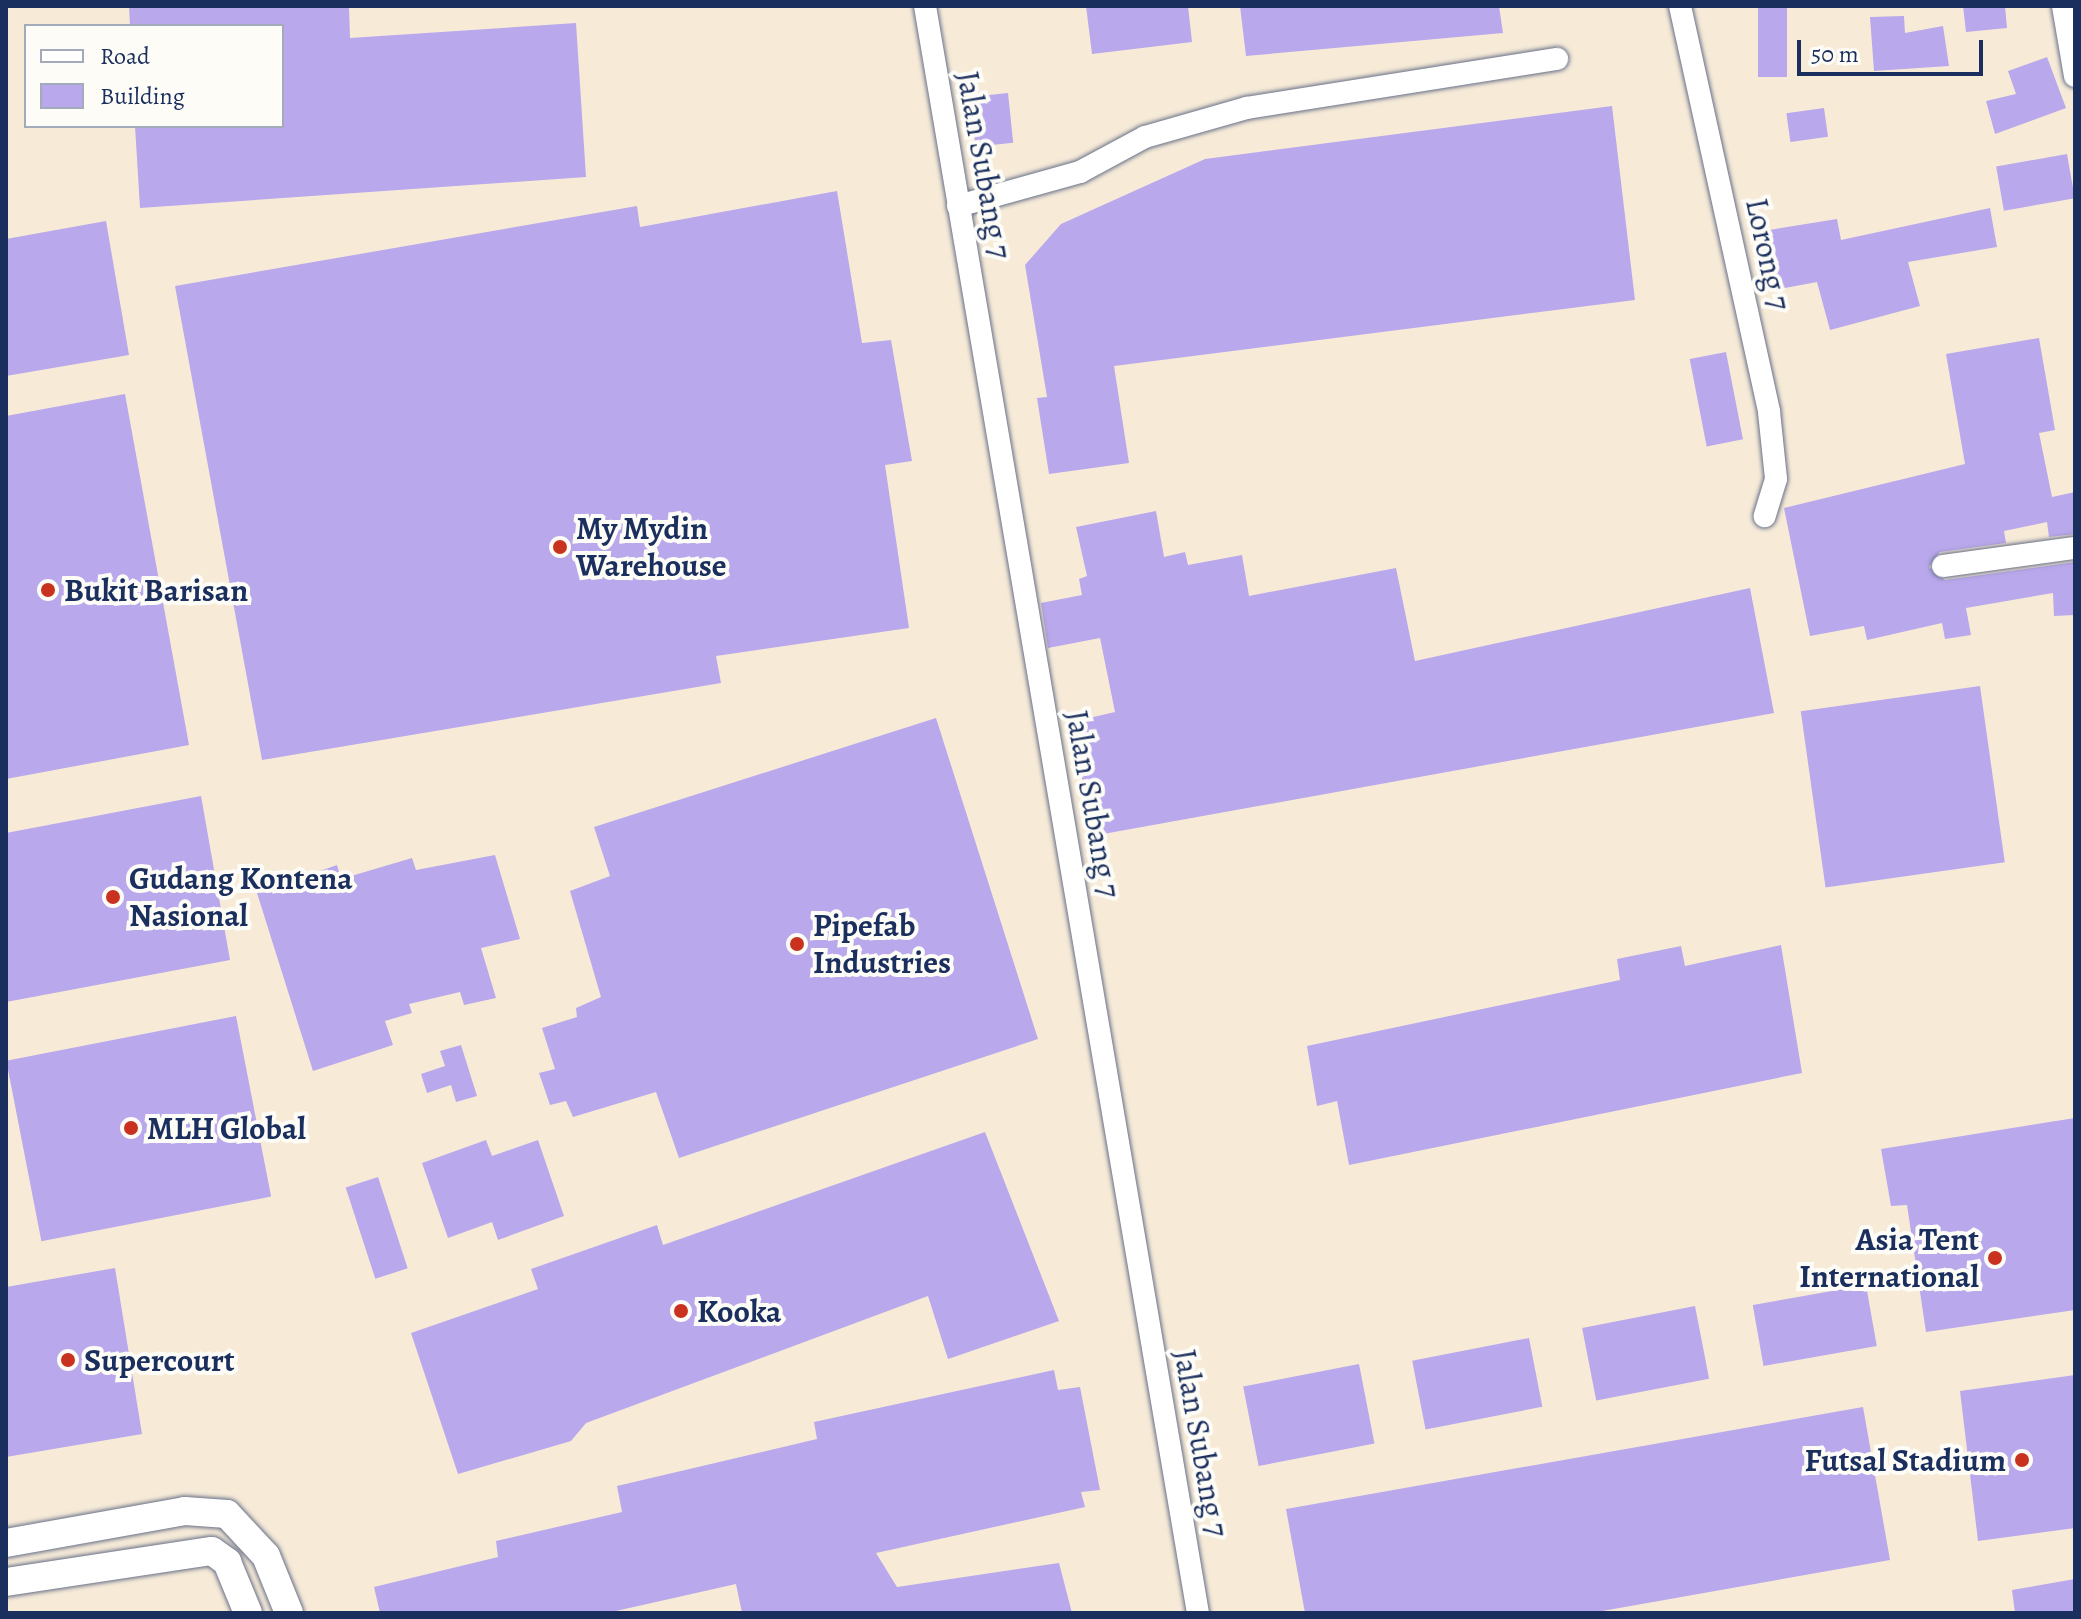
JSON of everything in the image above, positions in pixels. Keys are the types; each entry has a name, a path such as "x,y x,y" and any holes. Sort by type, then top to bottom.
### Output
{"street":[{"name":"Jalan Subang 7","path":"925,6 1198,1613"},
{"name":"Lorong 7","path":"1680,6 1769,412 1776,479 1765,516"},
{"path":"2063,6 2075,76"},
{"path":"958,206 1080,172 1145,137 1247,108 1557,59"},
{"path":"1943,566 2075,548"},
{"path":"6,1543 185,1511 227,1514 266,1556 289,1613"},
{"path":"6,1582 212,1551 227,1562 248,1613"}],"building":[{"path":"129,6 349,6 350,38 576,23 586,177 140,208 135,128 284,128 284,24 130,24"},
{"path":"1086,6 1188,6 1192,42 1092,54"},
{"path":"1240,6 1499,6 1503,33 1246,56"},
{"path":"1758,6 1787,6 1787,77 1758,77"},
{"path":"1963,6 2005,6 2007,28 1966,32"},
{"path":"1904,16 1905,33 1943,26 1949,66 1874,71 1870,17"},
{"path":"2047,57 2066,108 1995,134 1986,101 2016,94 2008,71"},
{"path":"1008,93 1013,143 975,147 970,97"},
{"path":"1612,106 1635,300 1114,366 1129,463 1049,474 1037,398 1047,397 1025,265 1061,224 1205,159"},
{"path":"1824,108 1828,137 1790,142 1786,113"},
{"path":"2067,154 2075,198 2004,211 1996,167"},
{"name":"My Mydin Warehouse","path":"837,191 862,343 891,340 912,461 885,465 909,628 716,656 721,683 262,760 175,286 637,206 640,227"},
{"path":"1990,208 1997,247 1908,262 1920,306 1830,330 1817,282 1768,291 1757,232 1837,219 1841,240"},
{"path":"106,221 129,355 6,376 6,239"},
{"path":"2039,338 2055,430 2039,433 2052,497 2075,492 2075,534 2049,537 2047,522 2004,531 2006,543 1940,552 1929,567 1945,580 2075,562 2075,615 2054,616 2053,593 1966,608 1971,635 1945,639 1942,623 1867,640 1864,626 1810,636 1784,508 1965,464 1946,354"},
{"path":"1726,352 1743,439 1707,446 1690,359"},
{"name":"Bukit Barisan","path":"125,394 189,745 6,779 6,416"},
{"path":"1156,511 1164,557 1185,552 1188,565 1242,555 1249,596 1396,568 1415,661 1750,588 1774,713 1092,836 1072,722 1115,712 1100,638 1048,648 1041,603 1082,595 1079,579 1087,576 1076,527"},
{"path":"1980,686 2005,862 1826,887 1801,711"},
{"name":"Pipefab Industries","path":"936,718 1038,1039 679,1158 656,1092 573,1117 566,1101 550,1105 539,1073 555,1069 542,1028 577,1017 576,1008 601,997 570,891 610,876 594,827"},
{"name":"Gudang Kontena Nasional","path":"201,796 230,960 6,1002 6,833"},
{"path":"495,855 520,939 481,948 496,998 464,1005 460,992 409,1004 412,1013 385,1021 393,1045 313,1071 257,893 337,865 341,879 412,858 416,870"},
{"path":"1781,945 1802,1073 1349,1165 1337,1101 1317,1106 1307,1046 1620,980 1617,959 1681,946 1685,966"},
{"name":"MLH Global","path":"236,1016 271,1197 41,1241 6,1061"},
{"path":"461,1045 477,1096 456,1102 451,1085 427,1093 421,1074 445,1066 440,1051"},
{"name":"Asia Tent International","path":"2075,1118 2075,1310 1926,1332 1907,1205 1891,1206 1881,1149"},
{"name":"Kooka","path":"985,1132 1059,1321 948,1359 928,1296 586,1423 571,1441 458,1474 411,1333 538,1289 531,1269 657,1225 663,1245"},
{"path":"486,1140 492,1156 538,1140 564,1216 498,1240 492,1222 448,1238 422,1163"},
{"path":"378,1177 408,1268 375,1279 346,1188"},
{"name":"Supercourt","path":"115,1268 142,1434 6,1457 6,1287"},
{"path":"1866,1285 1877,1346 1764,1366 1753,1305"},
{"path":"1695,1306 1709,1379 1596,1401 1582,1328"},
{"path":"1529,1338 1542,1407 1426,1429 1412,1361"},
{"path":"1359,1364 1374,1444 1259,1466 1243,1387"},
{"path":"1054,1370 1058,1390 1080,1387 1100,1490 1081,1492 1085,1507 876,1553 897,1587 1059,1563 1072,1613 742,1613 736,1584 607,1613 380,1613 374,1587 498,1557 496,1541 622,1512 617,1486 817,1439 814,1422"},
{"name":"Futsal Stadium","path":"2075,1375 2075,1528 1978,1541 1960,1391"},
{"path":"1863,1407 1890,1560 1591,1613 1305,1613 1286,1509"},
{"path":"2075,1579 2075,1613 2015,1613 2012,1590"}],"place":[{"name":"My Mydin Warehouse","path":"560,547"},
{"name":"Bukit Barisan","path":"48,590"},
{"name":"Gudang Kontena Nasional","path":"113,897"},
{"name":"Pipefab Industries","path":"797,944"},
{"name":"MLH Global","path":"131,1128"},
{"name":"Asia Tent International","path":"1995,1258"},
{"name":"Kooka","path":"681,1311"},
{"name":"Supercourt","path":"68,1360"},
{"name":"Futsal Stadium","path":"2022,1460"}]}
